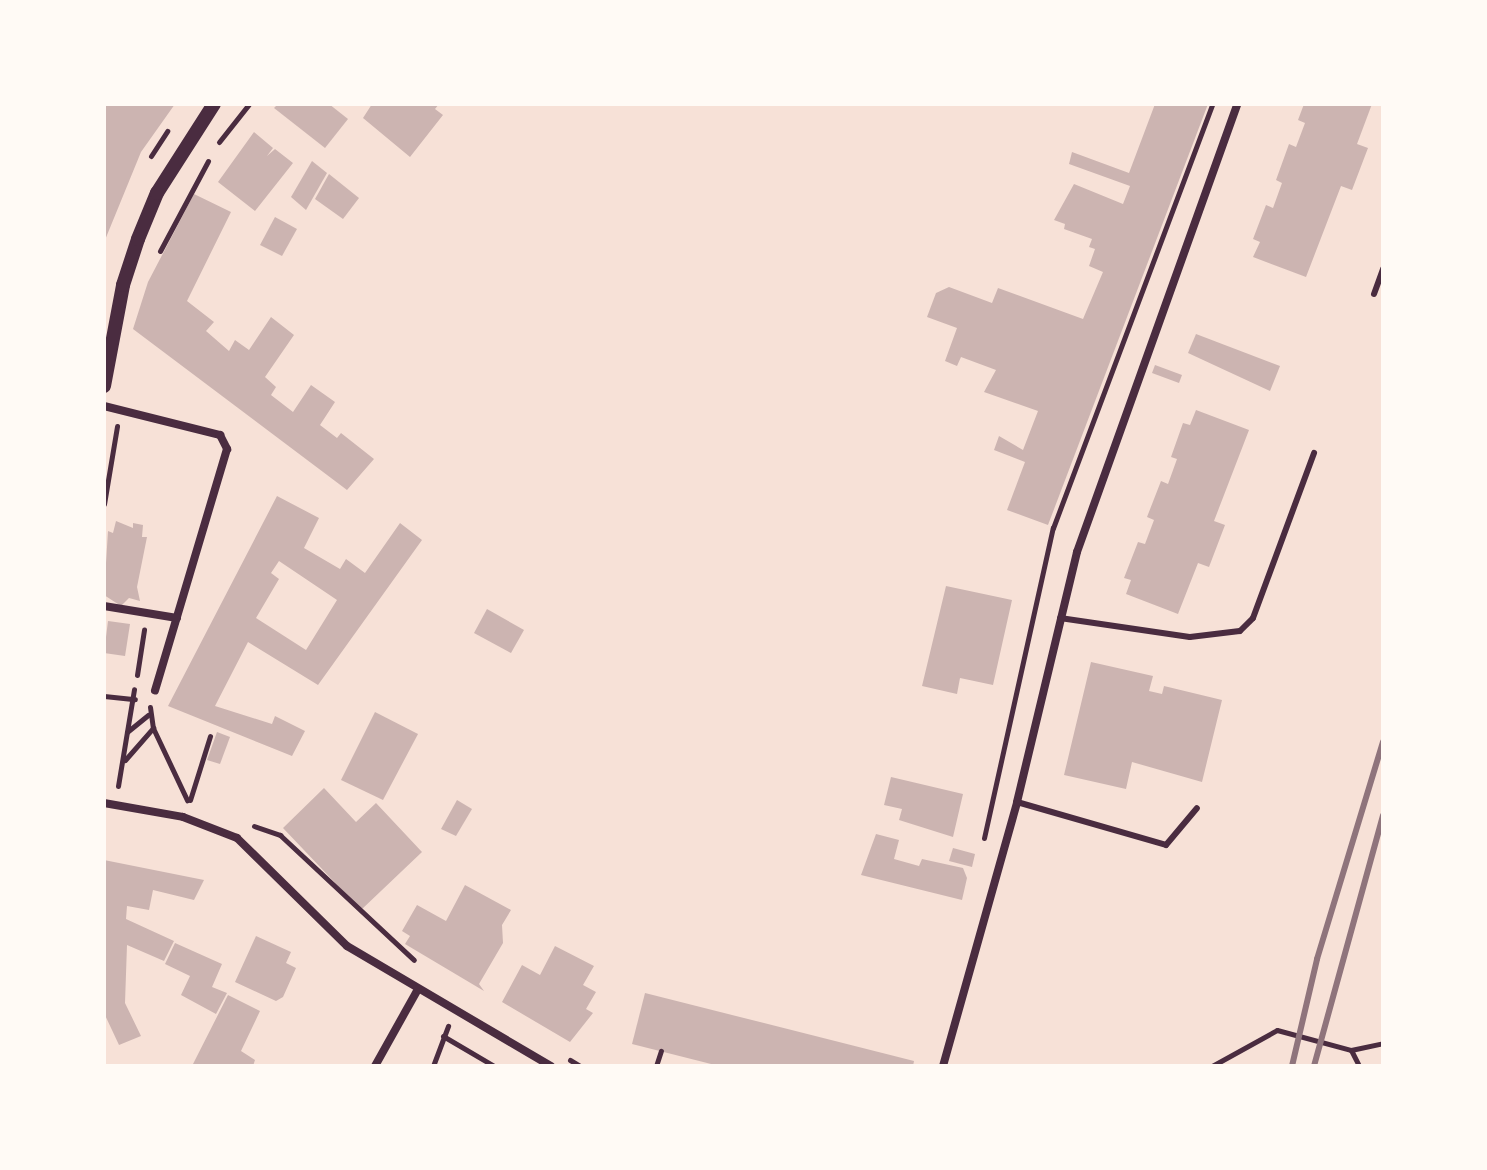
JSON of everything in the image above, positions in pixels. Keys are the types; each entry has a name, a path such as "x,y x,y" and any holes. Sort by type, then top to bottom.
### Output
{"street":[{"path":"104,386 123,285 138,239 157,193 214,104"},
{"path":"943,1066 1017,802 1060,618 1097,495 1237,104"},
{"path":"104,406 224,440 226,457 155,690"},
{"path":"104,606 177,618"},
{"path":"104,803 183,817 237,838 347,946 551,1066"},
{"path":"375,1066 418,989"}],"lane":[{"path":"1374,294 1383,269"},
{"path":"1060,618 1190,637 1240,631 1253,618 1314,453"},
{"path":"1017,802 1166,845 1197,808"}],"path":[{"path":"158,255 213,150 249,104"},
{"path":"118,786 147,613"},
{"path":"104,696 152,701 148,715 127,732"},
{"path":"148,715 189,800 210,736"},
{"path":"122,763 153,728"},
{"path":"280,835 423,968"},
{"path":"1212,1066 1277,1030 1351,1050 1383,1043"},
{"path":"433,1066 443,1036 490,1065"},
{"path":"1351,1050 1359,1066"},
{"path":"656,1066 661,1051"},
{"path":"567,1058 580,1066"}],"building":[{"path":"104,104 175,104 141,152 105,240"},
{"path":"278,104 329,104 348,119 325,148 274,108"},
{"path":"372,104 439,104 435,109 443,115 410,157 363,118"},
{"path":"1155,104 1208,104 1048,525 1007,510 1025,462 994,450 999,436 1023,450 1038,411 984,392 996,370 961,357 957,366 945,361 957,328 927,317 936,293 949,287 992,303 998,288 1083,319 1103,272 1089,266 1095,249 1089,247 1092,239 1064,229 1065,224 1054,220 1074,184 1123,204 1130,186 1069,164 1072,152 1129,173"},
{"path":"1304,104 1372,104 1357,144 1368,148 1352,190 1341,186 1306,277 1253,257 1260,242 1253,239 1266,205 1273,208 1282,183 1276,180 1289,144 1296,147 1305,123 1298,120"},
{"path":"254,132 273,148 267,156 275,149 293,163 255,211 218,182"},
{"path":"312,161 327,173 306,210 291,197"},
{"path":"329,174 359,198 343,219 315,199"},
{"path":"194,194 231,212 187,301 214,322 206,331 229,351 235,340 249,350 271,317 294,335 265,377 276,387 271,395 293,412 311,385 335,402 320,425 337,438 341,433 374,459 347,490 133,329 148,282"},
{"path":"275,217 297,229 282,256 260,245"},
{"path":"1196,334 1280,366 1270,391 1188,353"},
{"path":"1155,365 1182,375 1179,383 1152,373"},
{"path":"1196,410 1249,430 1214,521 1225,525 1209,567 1198,563 1178,614 1126,594 1131,580 1124,578 1138,542 1145,544 1154,520 1147,517 1161,481 1168,484 1177,459 1171,457 1183,423 1190,425"},
{"path":"277,496 319,518 304,548 340,569 346,559 365,573 400,523 422,540 318,685 248,642 215,706 272,724 275,716 305,731 292,756 168,706","holes":["279,561 337,600 306,650 256,618 279,579 271,573"]},
{"path":"116,521 133,528 133,523 143,525 142,537 147,537 137,587 140,601 129,598 121,606 104,595 108,531 113,533"},
{"path":"946,586 1012,600 993,685 960,678 957,694 922,686"},
{"path":"487,609 524,630 511,653 474,633"},
{"path":"108,621 130,624 125,656 104,653"},
{"path":"1091,662 1153,676 1149,691 1162,694 1164,686 1222,700 1202,782 1132,762 1126,789 1064,775"},
{"path":"375,712 418,734 383,800 341,780"},
{"path":"217,732 230,737 220,764 207,760"},
{"path":"891,777 963,794 953,837 899,820 902,809 884,805"},
{"path":"324,788 356,822 376,803 422,852 361,910 283,828"},
{"path":"457,800 472,809 456,836 441,829"},
{"path":"876,834 899,840 894,859 919,866 922,859 963,868 967,878 962,900 861,875"},
{"path":"953,848 975,854 972,867 949,861"},
{"path":"104,860 204,880 194,900 153,890 149,910 127,906 126,919 174,941 164,961 127,945 125,1003 141,1036 119,1045 104,1013"},
{"path":"465,885 511,910 502,925 503,943 479,984 484,991 405,944 410,936 402,931 417,905 446,921"},
{"path":"256,936 291,952 286,963 296,968 283,997 276,1001 235,982"},
{"path":"175,943 222,964 212,987 227,993 216,1014 181,995 190,976 165,964"},
{"path":"555,946 594,966 583,985 596,992 586,1009 593,1013 570,1042 502,1002 522,965 540,975"},
{"path":"645,993 914,1061 913,1066 719,1066 632,1044"},
{"path":"228,995 260,1011 241,1051 255,1060 253,1066 192,1066"}],"railway":[{"path":"1292,1066 1317,959 1383,742"},
{"path":"1314,1066 1383,815"}]}
